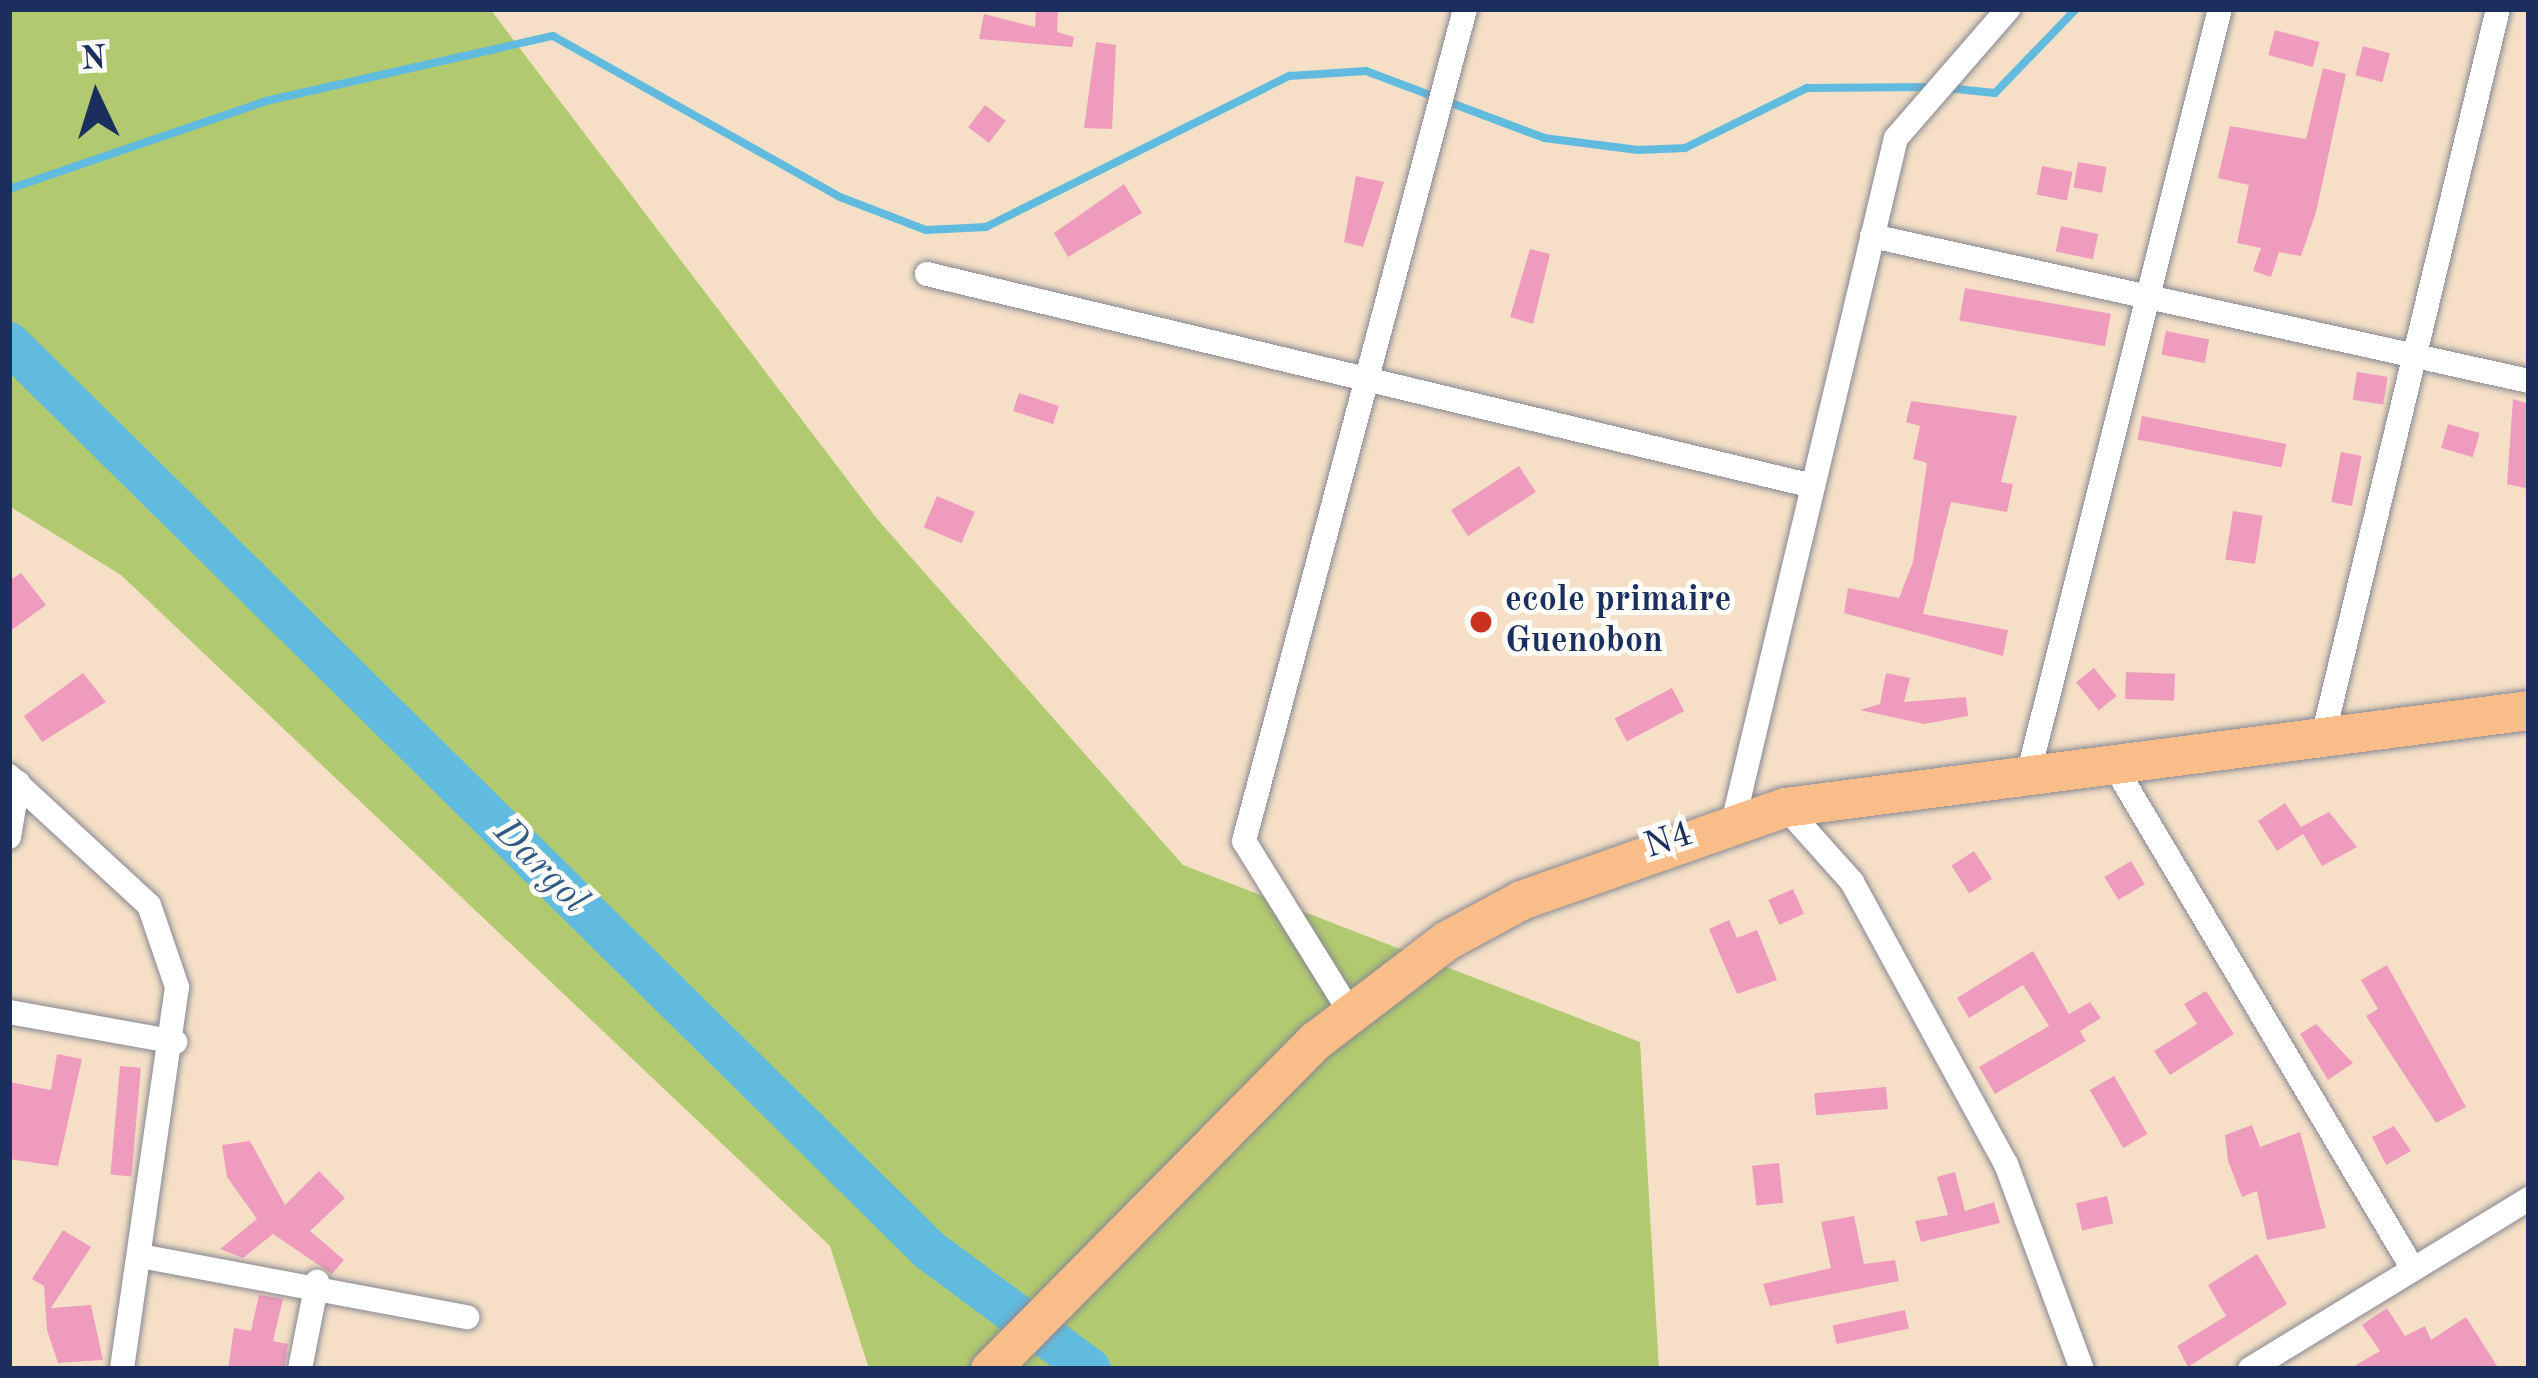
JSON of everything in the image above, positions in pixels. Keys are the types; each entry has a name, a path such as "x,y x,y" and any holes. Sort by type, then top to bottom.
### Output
{"main road":[{"name":"N4","path":"990,1369 1350,1012 1521,900 1785,807 2321,745 2529,710"}],"street":[{"path":"1350,1012 1244,841 1465,9"},
{"path":"1733,823 1896,138 2008,9"},
{"path":"2028,776 2220,9"},
{"path":"2321,745 2420,359 2498,9"},
{"path":"1872,236 2529,381"},
{"path":"927,274 1813,486"},
{"path":"2115,767 2413,1270"},
{"path":"9,837 13,780"},
{"path":"13,780 149,905 177,987 175,1042 122,1369"},
{"path":"1785,807 1852,882 2006,1164 2081,1369"},
{"path":"9,1012 175,1042"},
{"path":"2250,1369 2529,1199"},
{"path":"140,1256 317,1282 467,1317"},
{"path":"300,1369 317,1282"}],"green space":[{"path":"9,9 490,9 878,520 1183,865 1640,1042 1659,1369 869,1369 830,1246 121,575 9,506"}],"building":[{"path":"1036,9 1058,10 1057,32 1074,37 1072,47 979,39 984,14 1035,27"},
{"path":"2275,30 2319,42 2313,67 2268,55"},
{"path":"1096,42 1116,45 1112,129 1084,128"},
{"path":"2363,46 2390,53 2382,82 2355,75"},
{"path":"2323,68 2346,74 2316,212 2301,256 2279,252 2271,277 2253,271 2261,248 2237,243 2249,185 2218,178 2230,126 2306,139"},
{"path":"985,105 1006,121 989,143 968,127"},
{"path":"2078,162 2107,167 2102,193 2073,188"},
{"path":"2042,166 2072,172 2067,200 2036,194"},
{"path":"1356,176 1384,182 1363,247 1344,242"},
{"path":"1124,184 1142,213 1068,257 1054,233"},
{"path":"2061,226 2098,234 2093,259 2056,251"},
{"path":"1530,249 1550,254 1533,324 1510,317"},
{"path":"1965,288 2111,314 2105,346 1959,320"},
{"path":"2166,331 2209,339 2205,363 2161,355"},
{"path":"2357,372 2388,377 2383,405 2353,400"},
{"path":"1019,393 1059,406 1053,424 1013,411"},
{"path":"2513,399 2529,404 2529,489 2507,484"},
{"path":"1911,401 2017,416 2001,482 2013,484 2007,512 1951,502 1923,614 2008,630 2003,656 1844,613 1848,588 1899,598 1913,562 1927,463 1913,459 1920,426 1906,422"},
{"path":"2142,416 2286,444 2282,468 2137,440"},
{"path":"2448,424 2480,433 2473,457 2441,448"},
{"path":"2341,452 2362,456 2352,506 2331,502"},
{"path":"1519,466 1536,492 1468,536 1451,510"},
{"path":"937,496 975,512 961,543 924,527"},
{"path":"2233,511 2263,516 2255,564 2225,559"},
{"path":"21,573 46,605 9,632 9,581"},
{"path":"2094,668 2117,696 2099,710 2076,682"},
{"path":"2126,672 2175,674 2174,701 2125,699"},
{"path":"83,673 106,702 42,742 24,716"},
{"path":"1886,673 1910,678 1904,702 1966,697 1968,716 1924,724 1860,710 1880,704"},
{"path":"1672,688 1684,711 1627,741 1615,719"},
{"path":"2285,803 2301,827 2329,812 2357,847 2322,866 2303,834 2277,851 2258,821"},
{"path":"1974,851 1992,879 1969,893 1951,866"},
{"path":"2131,861 2145,884 2118,900 2104,877"},
{"path":"1793,889 1804,914 1779,925 1768,900"},
{"path":"1729,920 1737,938 1757,930 1777,980 1737,994 1709,929"},
{"path":"2033,951 2069,1014 2090,1002 2101,1018 2080,1031 2086,1041 1995,1094 1979,1067 2049,1026 2023,985 1969,1018 1957,998"},
{"path":"2387,965 2466,1107 2436,1123 2366,1016 2378,1009 2361,980"},
{"path":"2206,991 2234,1034 2170,1075 2154,1051 2197,1024 2184,1004"},
{"path":"2316,1024 2353,1063 2328,1080 2300,1034"},
{"path":"57,1054 82,1059 58,1166 9,1159 9,1082 51,1090"},
{"path":"120,1066 141,1068 131,1176 111,1175"},
{"path":"2114,1076 2148,1134 2123,1148 2090,1090"},
{"path":"1886,1087 1888,1109 1816,1115 1814,1093"},
{"path":"2252,1125 2260,1147 2300,1132 2326,1228 2267,1240 2257,1191 2242,1197 2228,1161 2225,1135"},
{"path":"2394,1126 2411,1151 2386,1165 2372,1137"},
{"path":"250,1141 285,1205 319,1171 345,1198 310,1231 344,1260 332,1274 273,1234 243,1258 220,1249 257,1219 227,1177 222,1145"},
{"path":"1779,1163 1783,1203 1756,1206 1752,1166"},
{"path":"1955,1172 1965,1211 1994,1202 2000,1223 1921,1242 1915,1221 1948,1215 1937,1177"},
{"path":"2107,1196 2113,1223 2082,1230 2076,1203"},
{"path":"1854,1216 1864,1264 1895,1260 1899,1281 1770,1306 1763,1284 1831,1268 1821,1222"},
{"path":"63,1230 91,1247 51,1308 91,1305 103,1360 58,1363 47,1330 44,1286 32,1279"},
{"path":"2257,1254 2287,1304 2188,1367 2177,1346 2226,1316 2208,1285"},
{"path":"259,1295 283,1299 273,1341 288,1344 284,1369 228,1369 234,1328 251,1331"},
{"path":"2387,1308 2405,1336 2425,1326 2431,1340 2466,1317 2499,1369 2349,1369 2380,1351 2362,1325"},
{"path":"1905,1310 1909,1329 1837,1344 1833,1325"}],"waterway":[{"path":"1947,88 1995,93 2076,9"},
{"path":"9,189 266,101 553,36 840,197 926,230 986,227 1289,76 1366,71 1544,138 1638,150 1685,148 1807,88 1932,87"},
{"name":"Dargol","path":"9,343 929,1250 1090,1369"}],"place":[{"name":"ecole primaire Guenobon","path":"1481,622"}]}
